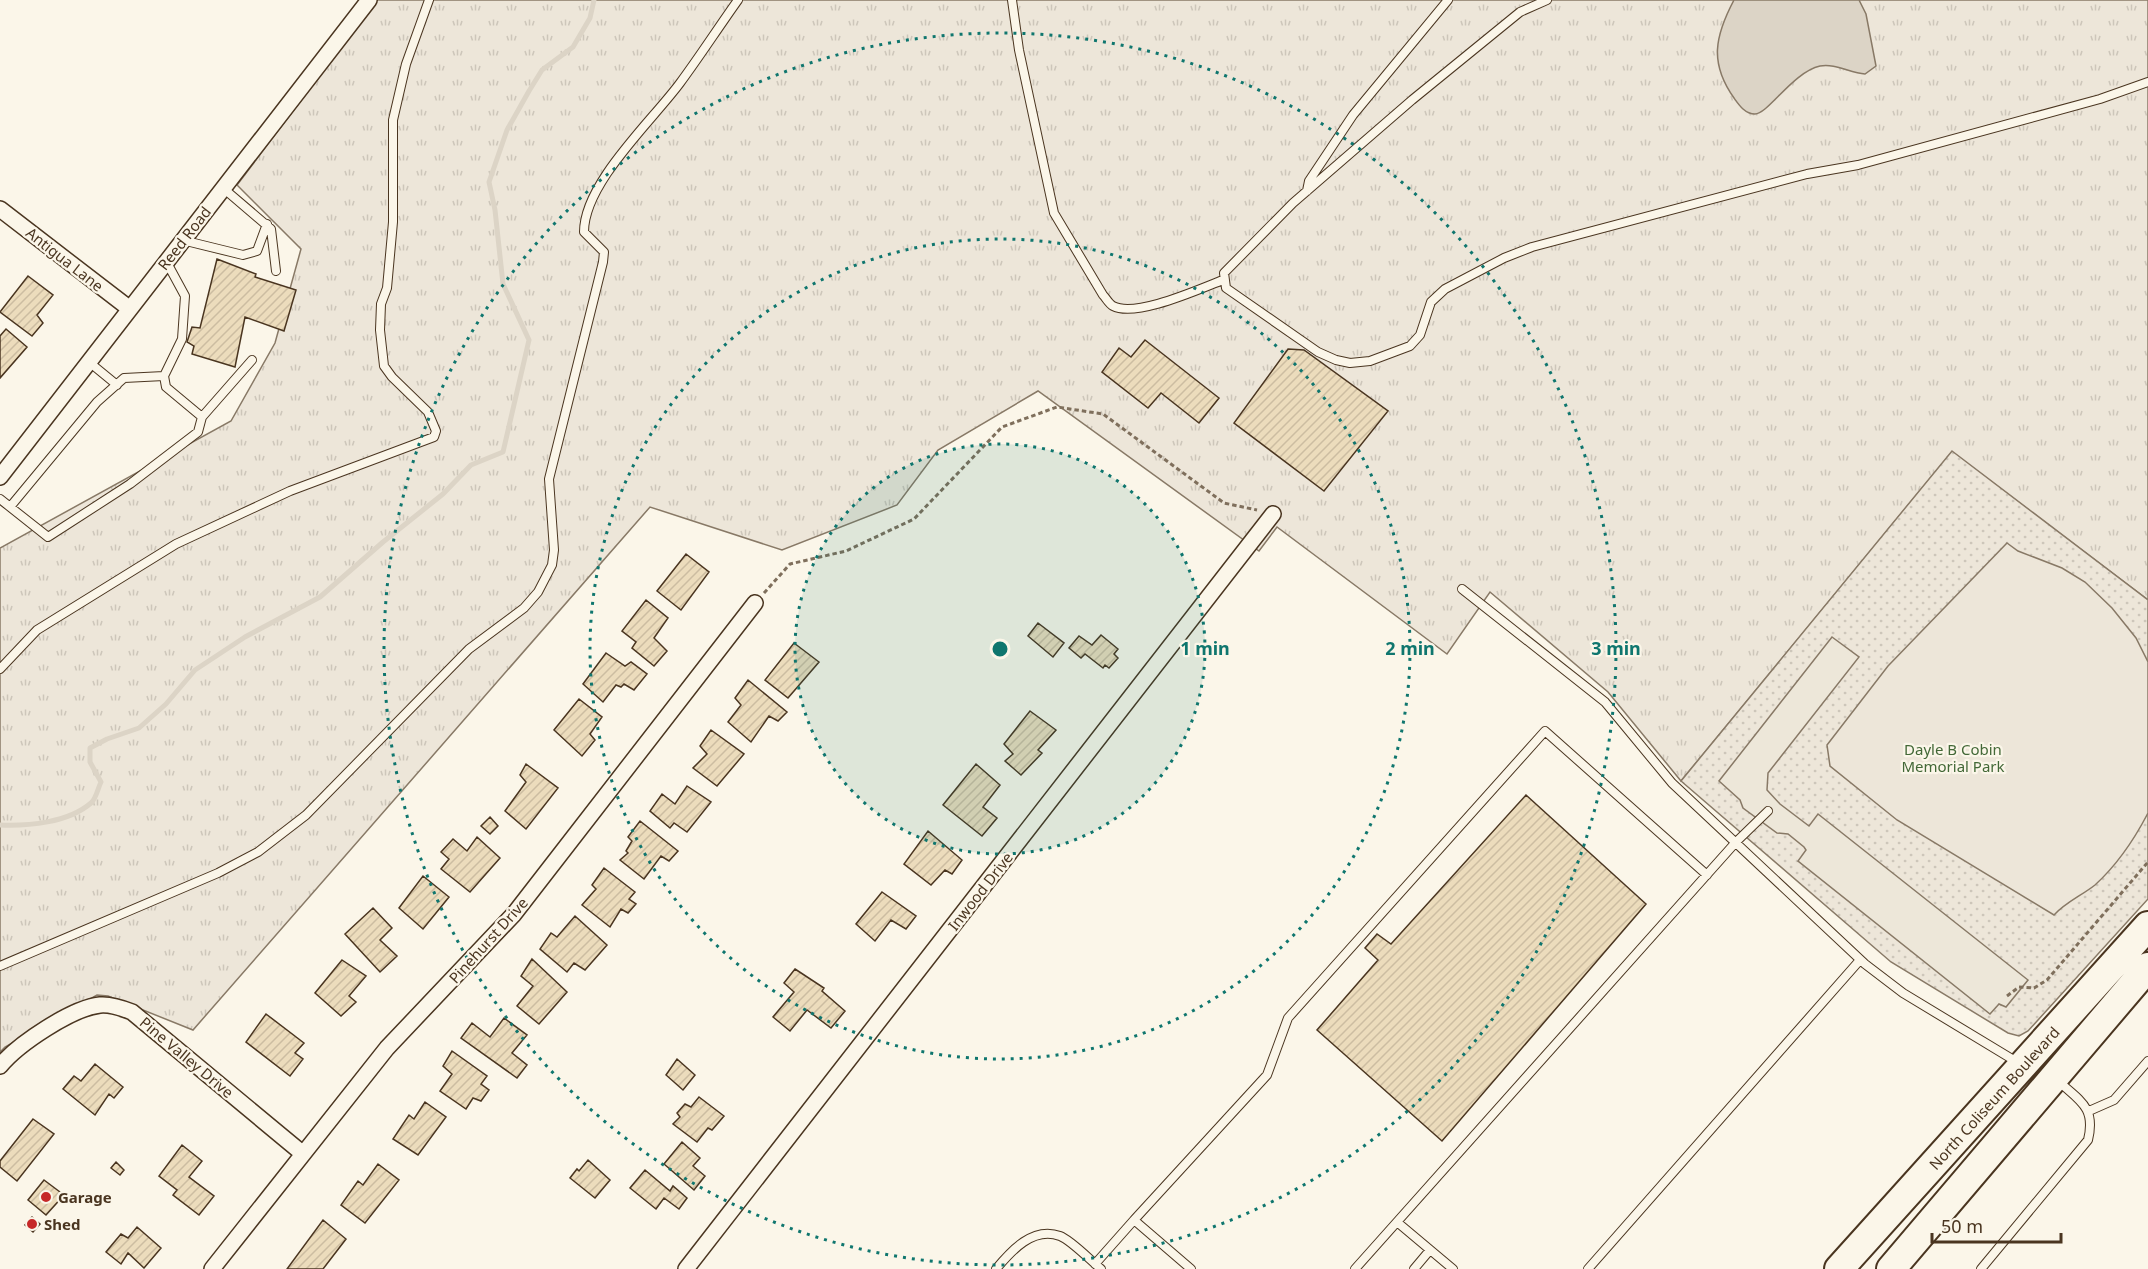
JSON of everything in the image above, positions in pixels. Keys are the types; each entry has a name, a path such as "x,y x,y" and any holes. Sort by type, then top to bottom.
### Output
{"highway":[{"name":"North Coliseum Boulevard","path":"1896,1267 2038,1071 2148,926"},
{"name":"North Coliseum Boulevard","path":"1839,1269 2038,1071 2148,967"}],"street":[{"name":"Reed Road","path":"0,477 369,0"},
{"name":"Antigua Lane","path":"0,209 129,309"},
{"name":"Inwood Drive","path":"686,1269 1273,514"},
{"name":"Pinehurst Drive","path":"212,1269 387,1048 514,914 755,603"},
{"name":"Pine Valley Drive","path":"0,1066 40,1034 84,1010 99,1005 123,1008 132,1012 302,1153"}],"lane":[{"path":"0,669 37,630 176,544 290,491 434,437 436,431 428,412 392,377 384,366 380,330 381,304 387,288 393,222 393,120 406,64 429,0"},
{"path":"0,966 218,873 258,852 306,815 469,649 524,608 538,592 552,565 554,550 549,479 603,262 604,252 585,232 584,218 599,189 634,136 678,86 738,0"},
{"path":"1012,0 1019,50 1054,213 1103,295 1112,306 1128,309 1151,305 1223,280"},
{"path":"1307,191 1308,181 1353,115 1448,0"},
{"path":"1547,0 1520,12 1452,66 1307,191 1224,273 1223,280 1226,288 1318,352 1343,362 1370,361 1410,346 1420,335 1431,302 1444,288 1504,258 1532,247 1807,174 1869,162 2100,99 2148,82"},
{"path":"223,188 271,229 276,272"},
{"path":"182,240 243,255 257,252 267,225"},
{"path":"166,261 185,296 182,339 164,376 166,387 202,417"},
{"path":"0,499 48,537 130,484 198,432 202,417 252,360"},
{"path":"89,362 117,385"},
{"path":"10,507 71,431 97,402 124,378 164,376"},
{"path":"1462,589 1605,702 1672,783 1860,960 1903,993 2038,1071 2090,1111 2092,1123 2088,1140 1981,1269"},
{"path":"996,1269 1015,1247 1037,1235 1060,1236 1098,1267 1134,1220 1267,1075 1288,1018 1545,731 1707,875"},
{"path":"1355,1269 1736,842 1768,811"},
{"path":"1588,1269 1860,960"},
{"path":"2090,1111 2114,1100 2148,1061"},
{"path":"1134,1220 1191,1269"},
{"path":"1397,1222 1452,1269"},
{"path":"1414,1269 1430,1250"}],"path":[{"path":"755,603 790,564 846,551 914,519 1002,427 1057,407 1103,414 1224,504 1273,514"},
{"path":"2007,996 2019,987 2034,988 2047,980 2148,862"}],"green space":[{"path":"377,0 2148,0 2148,600 1952,452 1681,781 1608,692 1490,592 1447,654 1277,527 1259,551 1038,391 938,450 897,505 782,550 650,507 193,1030 108,996 97,995 0,1052 0,548 231,421 275,343 301,249 237,185"},
{"name":"Dayle B Cobin Memorial Park","path":"1952,451 2148,600 2148,899 2028,1031 2019,1036 2008,1033 1891,962 1681,781"},
{"path":"2007,543 2018,551 2062,568 2085,582 2112,608 2136,638 2148,662 2148,813 2131,842 2111,869 2095,885 2054,915 1897,820 1830,766 1827,745 1888,666"}],"shaded area":[{"path":"1734,0 1859,0 1866,14 1876,66 1865,74 1826,65 1820,66 1800,76 1760,112 1755,114 1748,112 1738,103 1726,85 1718,61 1722,26"},
{"path":"1832,637 1859,657 1768,773 1767,790 1780,804 1809,826 1818,814 2028,980 2006,1007 1999,1004 1990,1014 1798,861 1806,850 1804,847 1788,834 1777,833 1743,808 1740,800 1719,781"}],"building":[{"path":"217,259 256,274 255,277 296,290 284,331 245,317 235,367 192,354 194,346 187,342 192,327 200,328"},
{"path":"28,276 53,295 37,315 43,323 32,336 0,312"},
{"path":"6,329 27,347 0,378 0,336"},
{"path":"1145,340 1219,398 1199,423 1161,393 1148,408 1102,372 1119,348 1131,357"},
{"path":"1288,349 1304,350 1388,411 1324,491 1234,423"},
{"path":"686,554 709,572 681,610 657,591"},
{"path":"646,600 668,618 654,638 667,651 654,666 632,648 636,642 622,631"},
{"path":"1038,623 1064,643 1053,657 1028,636"},
{"path":"1101,635 1118,649 1114,654 1118,658 1109,668 1105,665 1103,668 1085,654 1081,658 1069,648 1079,636 1092,645"},
{"path":"794,643 819,662 788,698 765,680"},
{"path":"606,653 625,666 631,662 647,674 634,690 624,684 621,687 616,685 603,702 583,684"},
{"path":"748,680 787,712 778,721 769,716 751,742 728,722 741,705 735,698"},
{"path":"579,699 602,717 590,734 595,740 582,756 554,730"},
{"path":"1030,711 1056,730 1038,750 1042,753 1021,775 1005,761 1013,754 1004,744"},
{"path":"711,730 744,754 717,786 693,768 707,754 700,746"},
{"path":"526,764 558,788 526,829 505,811 526,782 520,775"},
{"path":"976,764 1000,785 983,807 997,818 982,836 943,805"},
{"path":"687,786 711,802 687,832 674,823 670,828 650,811 662,794 675,804"},
{"path":"1526,795 1646,904 1442,1141 1317,1030 1378,960 1365,948 1377,934 1391,944"},
{"path":"490,817 498,826 490,834 481,826"},
{"path":"640,821 678,851 669,861 661,856 644,879 620,860 628,853 626,851 632,841 628,837"},
{"path":"928,831 962,860 952,874 945,870 931,885 904,864"},
{"path":"477,837 500,858 470,892 441,869 449,859 441,852 453,839 467,851"},
{"path":"604,868 635,892 629,899 636,904 628,913 621,909 610,927 582,905 596,889 592,885"},
{"path":"423,876 449,897 423,929 399,908"},
{"path":"882,892 916,916 906,929 891,920 875,941 856,924"},
{"path":"373,908 392,928 380,940 397,956 380,972 345,934"},
{"path":"575,916 607,945 585,970 574,963 567,972 540,949 551,933 557,937"},
{"path":"532,959 567,992 539,1024 517,1006 533,986 521,976"},
{"path":"342,960 366,976 349,996 356,1002 341,1016 315,993"},
{"path":"795,969 824,988 822,991 845,1011 831,1028 807,1010 790,1031 773,1017 794,992 784,983"},
{"path":"266,1014 304,1043 295,1053 303,1059 290,1076 246,1042"},
{"path":"504,1018 527,1035 512,1053 527,1065 517,1078 461,1038 472,1023 490,1037"},
{"path":"452,1051 487,1076 481,1084 489,1090 481,1101 473,1098 466,1109 440,1091 452,1074 443,1066"},
{"path":"677,1059 695,1075 683,1090 666,1075"},
{"path":"95,1064 123,1087 114,1098 109,1094 95,1115 63,1089 74,1076 81,1081"},
{"path":"699,1097 724,1116 712,1130 708,1128 697,1142 673,1124 680,1117 677,1113 685,1104 691,1107"},
{"path":"425,1102 446,1117 418,1155 393,1139 409,1115 414,1119"},
{"path":"33,1119 54,1134 17,1181 0,1167 0,1161"},
{"path":"682,1142 700,1158 693,1166 705,1176 694,1190 664,1164"},
{"path":"182,1145 202,1161 189,1177 214,1196 199,1215 173,1195 177,1190 159,1176"},
{"path":"588,1160 610,1180 595,1198 570,1178"},
{"path":"116,1162 124,1170 120,1175 111,1168"},
{"path":"378,1164 399,1180 365,1223 341,1205 358,1181 363,1185"},
{"path":"645,1170 670,1191 673,1186 687,1198 679,1209 664,1198 656,1209 630,1188"},
{"name":"Garage","path":"44,1180 64,1195 46,1215 28,1200"},
{"name":"Shed","path":"32,1217 40,1224 33,1232 25,1225"},
{"path":"323,1220 346,1239 323,1269 287,1269"},
{"path":"137,1227 161,1248 144,1268 128,1253 121,1264 106,1252 121,1234 128,1238"}],"waterway":[{"path":"0,825 47,822 82,810 96,796 101,782 90,762 90,748 107,739 139,728 166,704 195,670 245,637 320,597 443,494 471,465 503,452 529,340 503,284 495,210 489,182 507,130 529,91 542,70 573,47 590,18 594,0"}],"place":[{"name":"Garage","path":"46,1197"},
{"name":"Shed","path":"32,1224"}]}
